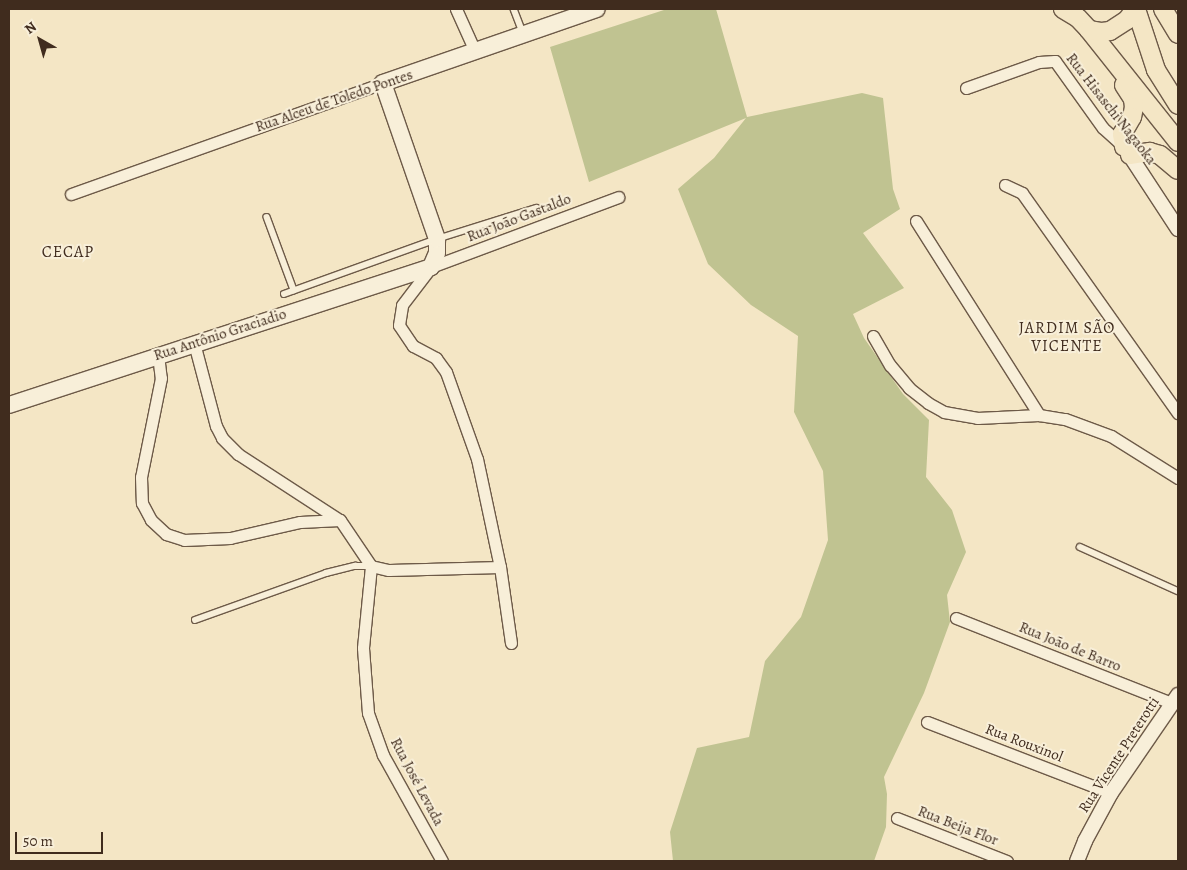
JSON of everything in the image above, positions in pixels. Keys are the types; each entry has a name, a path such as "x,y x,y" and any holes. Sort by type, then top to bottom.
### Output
{"main road":[{"name":"Rua Alceu de Toledo Pontes","path":"383,83 523,34 571,13 597,9"},
{"path":"1078,17 1102,32 1110,31 1127,20 1135,9"},
{"path":"1135,9 1156,70 1178,105"},
{"path":"1163,9 1178,32"},
{"path":"1078,17 1178,142"},
{"path":"1114,62 1119,78 1132,99 1134,107 1132,117 1122,134 1127,151 1150,152 1160,156 1178,170"},
{"path":"383,83 437,239 437,254 431,267"},
{"name":"Rua Antônio Graciadio","path":"9,405 431,267"}],"street":[{"path":"456,9 475,51"},
{"name":"Rua Hisaschi Nagaoka","path":"966,88 1039,62 1055,61 1103,128 1127,151 1178,229"},
{"name":"Rua Alceu de Toledo Pontes","path":"71,194 383,83"},
{"path":"1005,185 1022,193 1178,413"},
{"name":"Rua João Gastaldo","path":"431,267 618,196"},
{"path":"916,221 1039,415"},
{"path":"431,267 402,305 398,325 413,346 436,358 446,372 477,459 500,567 511,643"},
{"path":"873,336 890,365 909,388 928,403 944,412 977,418 1039,415 1065,419 1111,436 1178,478"},
{"path":"194,343 216,426 222,438 238,454 340,520 371,566 389,570 500,567"},
{"path":"158,355 161,378 141,477 142,503 151,520 166,534 184,540 230,538 300,522 340,520"},
{"name":"Rua José Levada","path":"371,566 363,648 368,713 383,755 442,861"},
{"name":"Rua João de Barro","path":"956,618 1175,699"},
{"name":"Rua Vicente Preterotti","path":"1077,861 1085,841 1111,793 1175,699"},
{"name":"Rua Rouxinol","path":"927,722 1111,793"},
{"name":"Rua Beija Flor","path":"897,818 1008,861"}],"lane":[{"path":"514,9 523,34"},
{"path":"284,294 437,239 536,208"},
{"path":"267,217 294,290"},
{"path":"1080,547 1178,591"},
{"path":"195,620 326,574 355,566 371,566"}],"green space":[{"path":"667,9 716,9 747,117 862,93 883,98 893,189 900,209 863,233 904,288 853,314 864,338 903,394 929,420 926,477 952,510 966,552 947,595 950,622 924,693 884,777 887,794 886,827 874,861 673,861 670,832 697,748 749,737 765,661 801,617 828,540 823,471 794,412 798,336 751,305 708,264 678,189 714,158 746,118 589,182 550,47"}],"district":[{"name":"CECAP","path":"68,252"},
{"name":"JARDIM SÃO VICENTE","path":"1067,337"}]}
